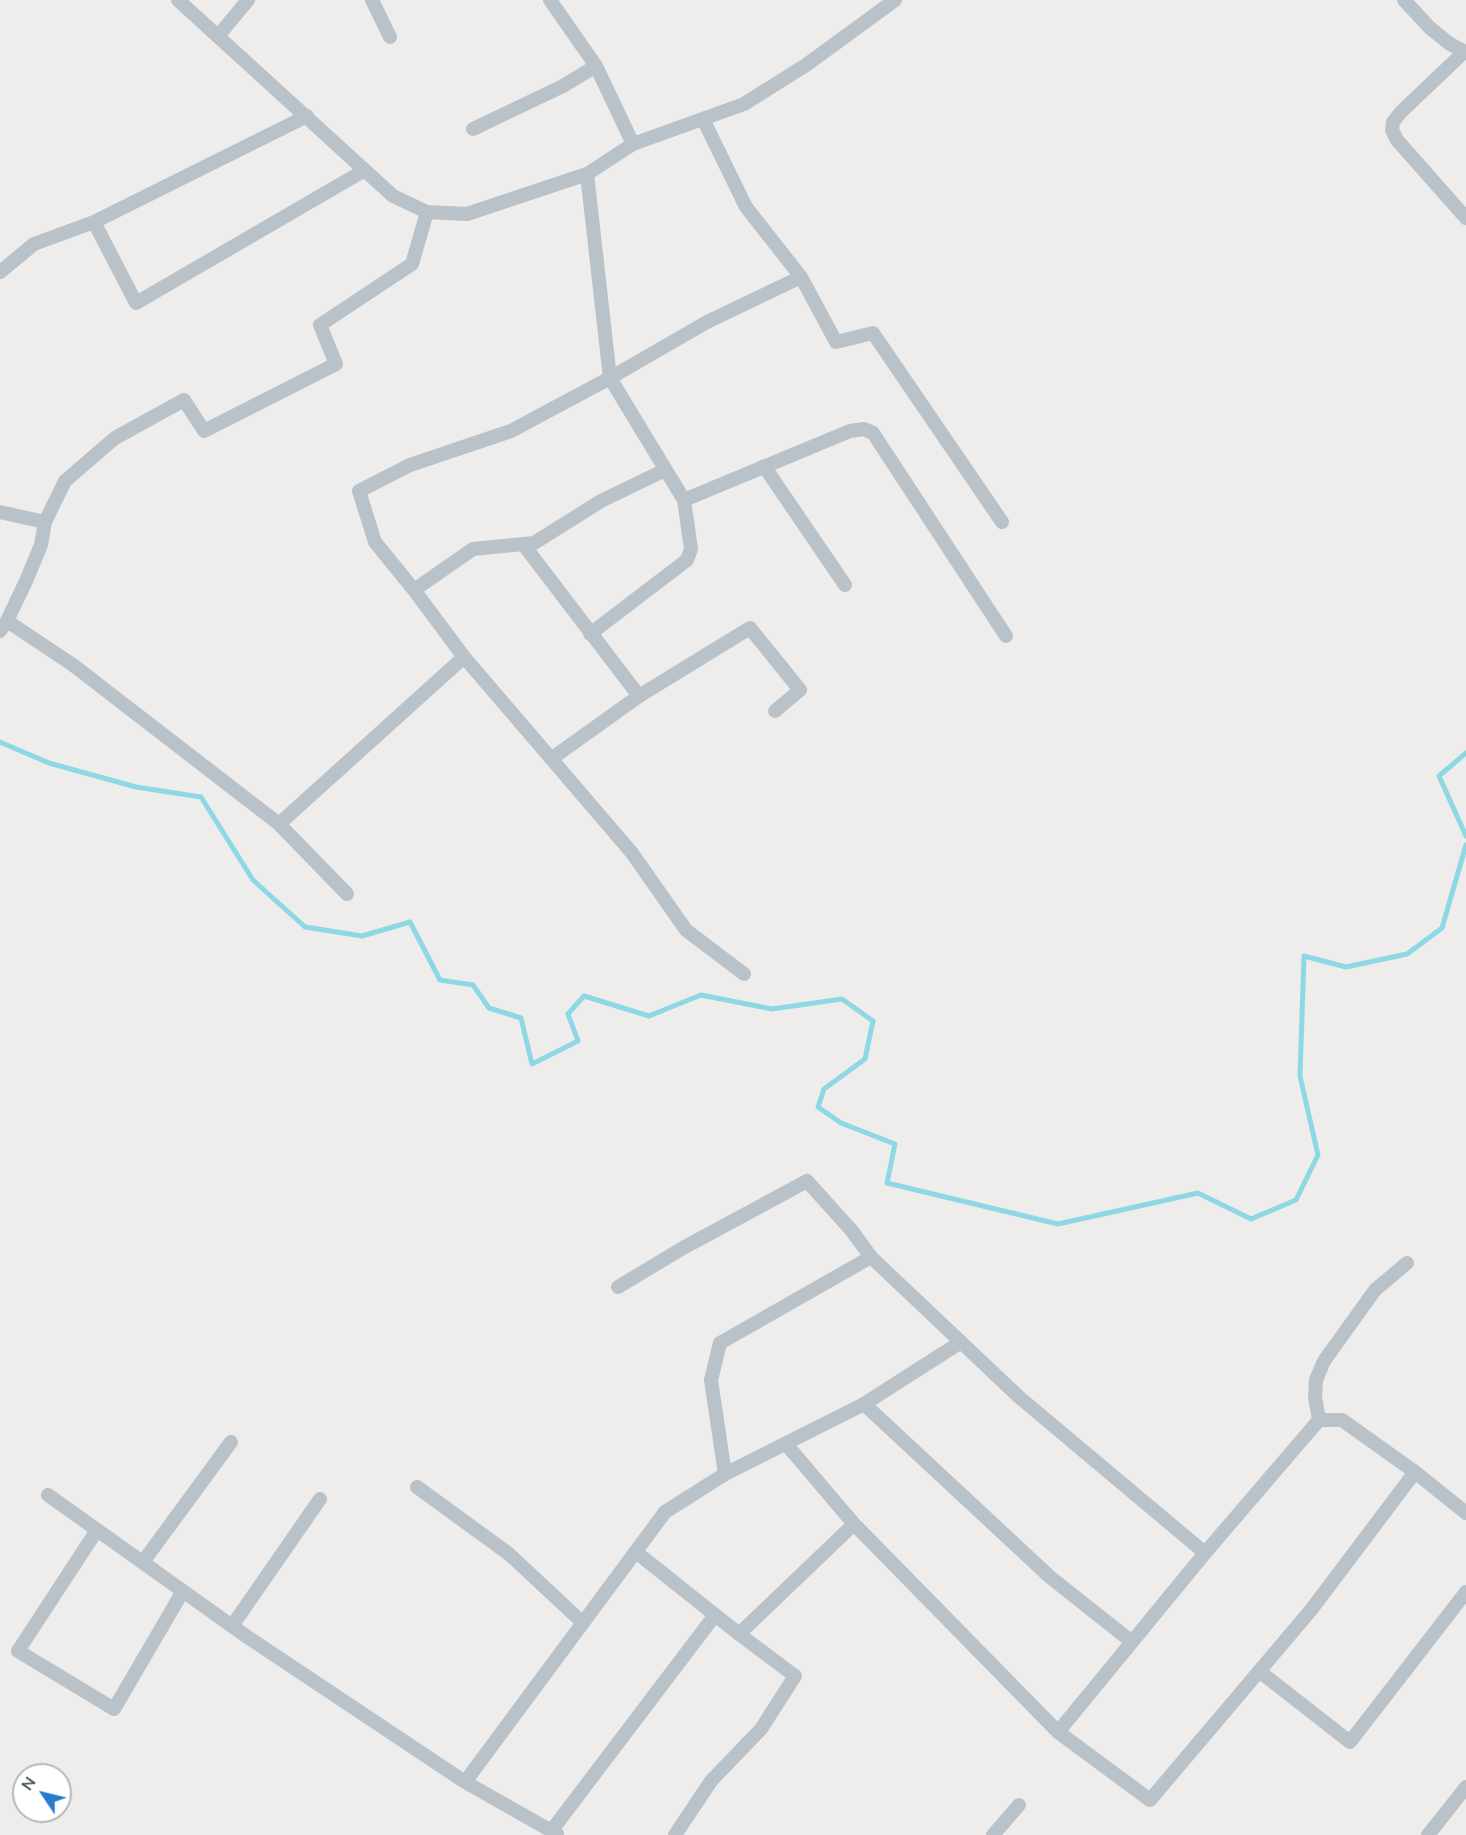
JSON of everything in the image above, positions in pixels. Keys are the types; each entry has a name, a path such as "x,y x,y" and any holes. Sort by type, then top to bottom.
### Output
{"street":[{"path":"178,0 393,196 427,212 468,214 587,174 633,144 744,104 806,65 895,0"},
{"path":"218,36 248,0"},
{"path":"372,0 390,37"},
{"path":"550,0 596,66 633,144"},
{"path":"1404,0 1430,28 1450,44 1466,52 1401,112 1393,122 1392,130 1397,140 1466,218"},
{"path":"473,129 563,86 596,66"},
{"path":"0,272 34,244 94,222 307,116"},
{"path":"703,118 746,207 801,277 836,342 873,333 1002,522"},
{"path":"94,222 136,303 365,170"},
{"path":"587,174 610,378 684,500 691,549 687,560 591,634"},
{"path":"347,894 279,824 73,665 4,626 41,545 45,522 64,481 115,438 184,400 204,431 336,364 320,325 412,264 427,212"},
{"path":"744,974 686,930 632,853 464,657 375,542 359,492 410,465 511,431 707,322 801,277"},
{"path":"684,500 850,431 864,429 873,433 1006,636"},
{"path":"764,466 845,585"},
{"path":"414,590 473,549 534,543 601,501 665,470"},
{"path":"0,512 45,522"},
{"path":"523,544 639,696"},
{"path":"551,759 639,696 750,627 800,690 775,711"},
{"path":"279,824 464,657"},
{"path":"618,1287 683,1248 807,1181 872,1257 1019,1397 1205,1553"},
{"path":"725,1474 711,1380 720,1343 872,1257"},
{"path":"1319,1420 1315,1396 1316,1380 1324,1361 1375,1290 1407,1263"},
{"path":"465,1782 665,1512 725,1474 864,1404 961,1342"},
{"path":"864,1404 1050,1577 1132,1642"},
{"path":"1058,1732 1205,1553 1319,1420 1342,1420 1466,1513"},
{"path":"142,1562 231,1442"},
{"path":"786,1444 854,1524 1058,1732 1150,1800 1311,1611 1414,1472"},
{"path":"417,1487 509,1554 583,1623"},
{"path":"48,1495 232,1626 465,1782 555,1832 715,1615"},
{"path":"232,1626 320,1499"},
{"path":"739,1634 854,1524"},
{"path":"97,1530 18,1651 114,1709 183,1591"},
{"path":"636,1552 795,1677 761,1729 711,1781 675,1835"},
{"path":"1259,1671 1350,1742 1466,1592"},
{"path":"1428,1835 1464,1792"},
{"path":"993,1835 1019,1805"}],"waterway":[{"path":"0,742 49,763 136,787 201,797 253,880 305,927 362,936 410,922 440,980 473,985 489,1008 521,1018 532,1064 578,1041 568,1014 584,996 649,1016 701,995 772,1009 842,999 873,1021 865,1059 824,1089 818,1107 841,1123 895,1144 887,1183 1058,1224 1198,1193 1251,1219 1296,1200 1318,1155 1300,1076 1304,956 1346,967 1407,954 1442,928 1466,845"},
{"path":"1466,753 1439,776 1466,836"}]}
